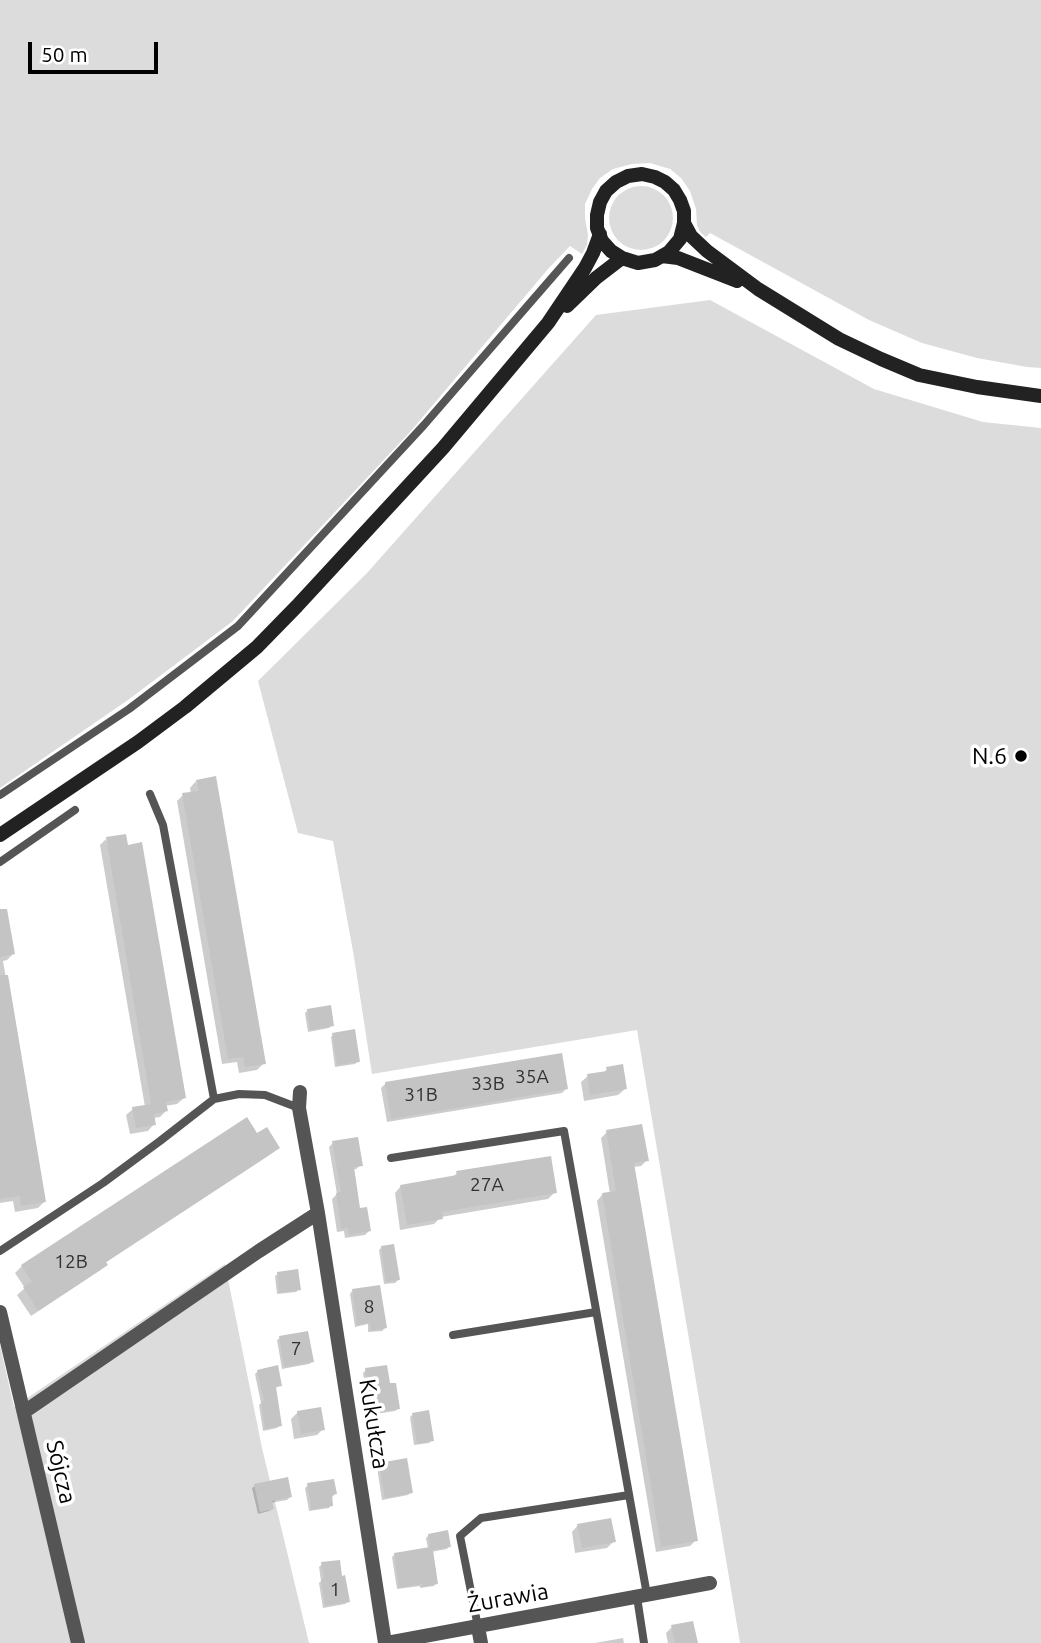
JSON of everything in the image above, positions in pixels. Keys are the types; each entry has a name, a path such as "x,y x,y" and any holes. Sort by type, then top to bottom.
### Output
{"main road":[{"path":"642,174 665,182 674,190 684,211 684,223 680,239 669,252 655,260 638,262 622,258 602,241 597,228 597,215 606,191 628,176 642,174"},
{"path":"684,223 691,236 758,289 839,339 919,375 976,387 1041,396"},
{"path":"0,835 138,742 257,647 443,448 548,323 589,261 600,234"},
{"path":"662,256 698,264 758,289"},
{"path":"548,323 596,278 622,258"}],"street":[{"name":"Kukułcza","path":"300,1092 299,1108 386,1643"},
{"path":"24,1412 318,1213"},
{"name":"Sójcza","path":"0,1312 78,1643"},
{"name":"Żurawia","path":"386,1643 710,1583"},
{"path":"478,1627 481,1643"}],"lane":[{"path":"0,795 130,709 238,626 424,425 569,258"},
{"path":"150,794 163,825 214,1099"},
{"path":"0,862 75,810"},
{"path":"0,1251 103,1183 214,1099 239,1094 265,1095 299,1108"},
{"path":"391,1158 564,1131 629,1495 642,1596 644,1643"},
{"path":"453,1335 596,1312"},
{"path":"478,1627 460,1536 481,1518 629,1495"}],"shaded area":[{"path":"0,0 1041,0 1041,368 977,358 922,343 869,320 710,233 706,237 697,225 696,209 690,191 670,169 650,163 613,169 600,178 585,204 588,235 582,254 570,246 548,269 410,432 233,621 128,700 0,788"},
{"path":"641,186 664,195 673,218 664,241 641,250 618,241 609,218 618,195"},
{"path":"710,300 874,389 983,422 1041,428 1041,1643 740,1643 637,1030 372,1074 333,841 298,833 258,681 367,573 596,315"},
{"path":"225,1264 262,1448 309,1643 0,1643 0,1345 14,1407"}],"building":[{"path":"216,776 266,1064 245,1067 243,1057 228,1059 182,793 198,791 196,780"},
{"path":"126,834 128,845 142,842 186,1098 166,1102 168,1111 154,1114 156,1125 136,1128 132,1107 151,1104 106,837"},
{"path":"0,909 7,909 15,954 0,957"},
{"path":"0,975 8,975 46,1202 21,1206 20,1196 0,1199"},
{"path":"331,1005 334,1026 310,1030 307,1009"},
{"path":"355,1029 360,1062 337,1065 332,1033"},
{"path":"562,1053 568,1089 391,1119 385,1082"},
{"path":"623,1064 627,1089 590,1095 587,1074 607,1071 606,1067"},
{"path":"247,1117 257,1133 267,1127 280,1148 106,1262 108,1265 38,1311 23,1287 32,1282 21,1265"},
{"path":"642,1124 649,1161 634,1163 698,1541 661,1547 602,1193 616,1191 606,1130"},
{"path":"358,1137 363,1166 354,1167 360,1208 367,1207 371,1231 349,1235 348,1228 341,1229 336,1193 341,1192 332,1141"},
{"path":"551,1156 557,1193 442,1212 443,1219 407,1225 400,1185 457,1175 456,1171"},
{"path":"394,1244 400,1280 386,1282 381,1246"},
{"path":"298,1269 301,1290 279,1293 277,1272"},
{"path":"380,1285 387,1328 371,1331 370,1323 357,1325 352,1289"},
{"path":"308,1331 314,1362 284,1367 279,1336"},
{"path":"278,1365 282,1386 276,1387 282,1426 265,1429 261,1401 264,1401 257,1370"},
{"path":"387,1365 390,1383 396,1383 400,1409 371,1413 365,1368"},
{"path":"321,1407 325,1430 301,1434 297,1411"},
{"path":"429,1410 434,1441 417,1444 412,1413"},
{"path":"407,1458 413,1493 385,1498 379,1463"},
{"path":"288,1477 292,1497 272,1501 274,1509 260,1512 254,1484"},
{"path":"334,1479 337,1494 332,1495 333,1506 311,1510 307,1483"},
{"path":"611,1518 616,1542 582,1548 577,1524"},
{"path":"448,1530 451,1547 433,1550 438,1584 399,1588 394,1553 430,1547 428,1534"},
{"path":"340,1560 350,1602 325,1606 321,1562"},
{"path":"693,1621 698,1643 675,1643 671,1625"}],"place":[{"name":"N.6","path":"1021,756"}]}
